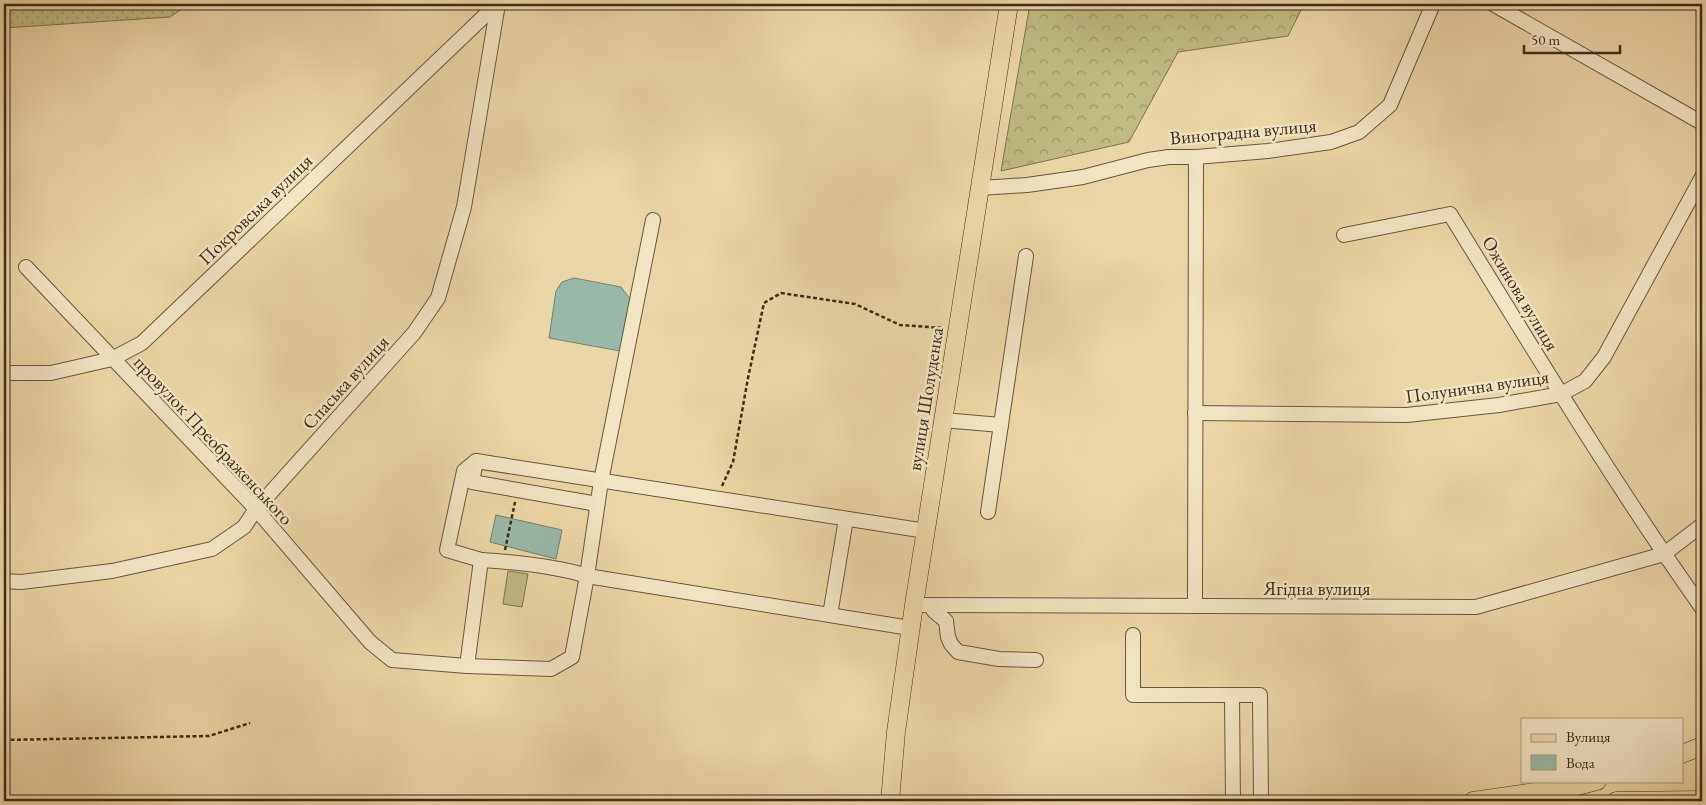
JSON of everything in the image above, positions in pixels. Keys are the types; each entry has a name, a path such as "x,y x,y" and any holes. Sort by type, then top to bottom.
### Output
{"main road":[{"name":"вулиця Шолуденка","path":"890,801 896,732 910,628 922,605 926,531 1009,4"},
{"path":"1684,753 1702,746"},
{"path":"1473,801 1577,786 1592,782"},
{"path":"1616,801 1702,800"}],"street":[{"name":"Покровська вулиця","path":"4,373 51,373 112,359 142,343 498,4"},
{"name":"Спаська вулиця","path":"4,581 21,582 112,571 212,549 244,527 256,509 414,333 438,298 464,207 498,4"},
{"name":"Виноградна вулиця","path":"980,188 1027,185 1084,177 1148,160 1169,157 1196,157 1268,151 1331,142 1359,132 1390,105 1432,4"},
{"path":"1493,4 1702,123"},
{"path":"1195,606 1196,157"},
{"name":"Полунична вулиця","path":"1195,414 1407,415 1499,405 1561,394 1585,381 1604,357 1702,177"},
{"name":"Ожинова вулиця","path":"1344,235 1450,214 1561,394 1664,554 1702,608"},
{"path":"582,574 653,220"},
{"path":"988,512 1026,256"},
{"name":"провулок Преображенського","path":"26,267 256,509 370,642 392,660 467,666 550,669 572,657 582,574"},
{"path":"943,420 1001,425"},
{"path":"476,461 472,482 597,504"},
{"path":"910,628 502,561 481,560 447,550 464,471 476,461 926,531"},
{"path":"830,615 846,519"},
{"name":"Ягідна вулиця","path":"922,605 1476,608 1664,554 1702,525"},
{"path":"467,666 481,560"},
{"path":"922,605 946,621 948,637 958,652 999,659 1036,660"},
{"path":"1133,635 1133,695 1260,695 1261,801"},
{"path":"1232,695 1233,801"}],"path":[{"path":"684,4 685,10"},
{"path":"717,499 733,462 764,303 781,293 855,304 900,325 958,328"},
{"path":"506,548 512,516"},
{"path":"4,740 209,736 250,723"}],"green space":[{"path":"4,4 189,4 170,17 4,28"},
{"path":"1030,4 1304,4 1288,36 1178,52 1129,142 1001,171"},
{"path":"508,571 528,574 522,607 503,604"}],"water":[{"path":"574,278 621,287 630,299 620,351 549,338 556,291 562,282"},
{"path":"496,515 562,530 556,559 490,542"}]}
